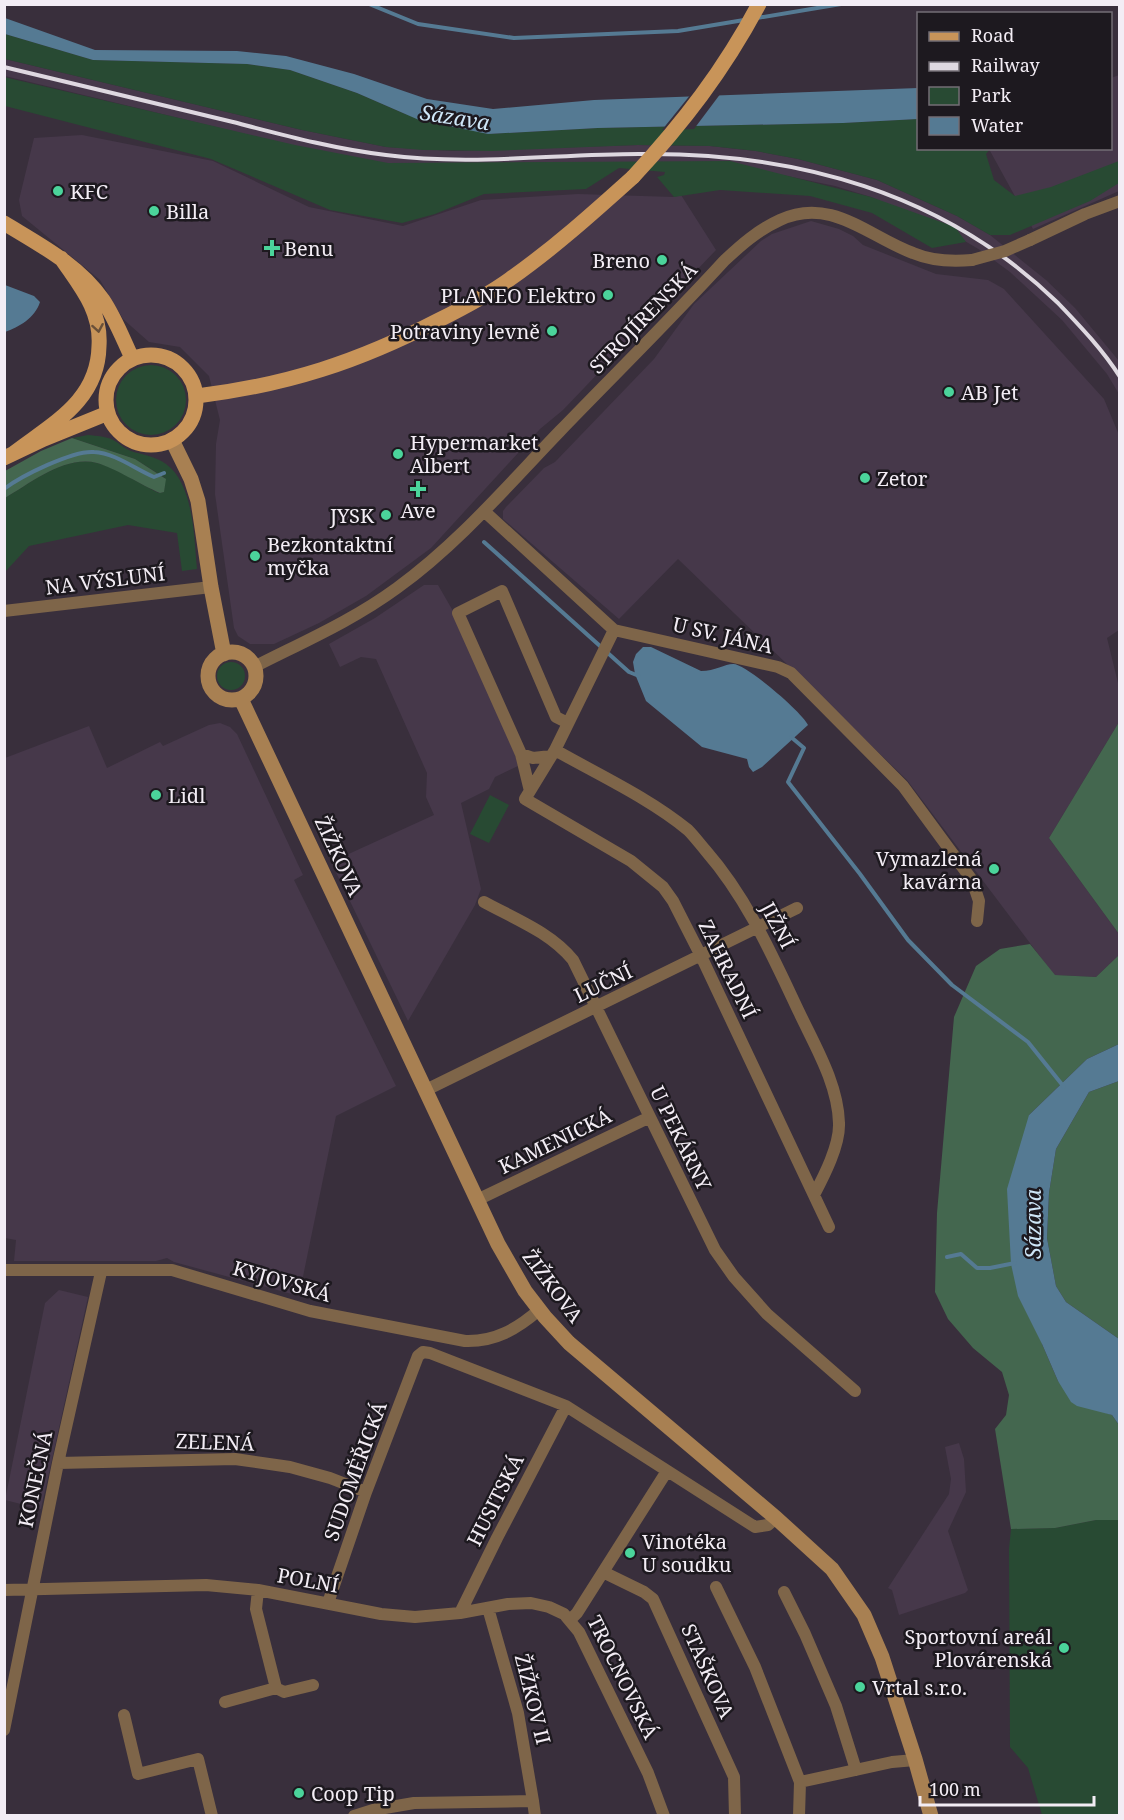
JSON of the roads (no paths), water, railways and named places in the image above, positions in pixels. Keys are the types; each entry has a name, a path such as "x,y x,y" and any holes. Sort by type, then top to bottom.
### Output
{"main road":[{"path":"197,396 259,387 331,368 399,341 459,310 508,280 571,234 633,177 669,138 708,88 743,34 759,4"},
{"path":"4,223 61,258 84,278 111,312 132,358"},
{"path":"9,456 74,407 86,392 97,366 99,338 96,319 90,302 61,258"},
{"path":"154,354 175,361 190,376 197,396 196,410 191,422 183,432 172,440 155,445 138,444 122,435 116,429 106,404 108,386 117,369 132,358 154,354"},
{"path":"9,456 108,413"},
{"path":"172,440 196,495 224,654"},
{"path":"238,653 245,656 254,667 255,682 248,695 241,699 221,698 211,688 209,668 218,657 224,654 238,653"},
{"name":"ŽIŽKOVA","path":"241,699 516,1278 540,1311 583,1356 776,1518 832,1569 864,1615 882,1657 930,1815"}],"street":[{"name":"STROJÍRENSKÁ","path":"254,667 329,631 386,596 429,562 484,511 724,261 750,238 771,224 803,214 835,216 856,224 912,253 940,261 972,260 998,254 1119,201"},
{"name":"U SV. JÁNA","path":"484,511 614,630 778,667 791,674 903,786 972,880 979,901 977,921"},
{"name":"NA VÝSLUNÍ","path":"4,611 211,587"},
{"name":"ZAHRADNÍ","path":"568,723 556,717 502,591 458,613 521,754 530,790 525,799 631,861 663,887 673,901 829,1227"},
{"path":"530,790 553,753 614,630"},
{"path":"521,754 533,758 553,753"},
{"name":"JIŽNÍ","path":"553,753 647,803 688,831 725,873 758,926 822,1061 837,1106 839,1123 837,1141 824,1177 814,1195"},
{"name":"U PEKÁRNY","path":"484,902 547,936 561,946 573,960 715,1250 734,1277 767,1314 855,1391"},
{"name":"LUČNÍ","path":"426,1090 797,908"},
{"name":"KAMENICKÁ","path":"477,1200 650,1117"},
{"name":"KYJOVSKÁ","path":"4,1270 101,1272 165,1270 179,1272 291,1306 465,1341 484,1340 502,1335 540,1311"},
{"name":"KONEČNÁ","path":"4,1730 7,1705 58,1462 101,1272"},
{"name":"SUDOMĚŘICKÁ","path":"328,1603 366,1492 420,1354 430,1353 566,1406"},
{"path":"566,1406 755,1527 768,1525 776,1518"},
{"name":"HUSITSKÁ","path":"460,1613 566,1406"},
{"name":"ZELENÁ","path":"58,1462 235,1459 290,1467 330,1478 366,1492"},
{"name":"TROCNOVSKÁ","path":"663,1815 654,1786 635,1745 579,1632 570,1620 577,1613 667,1471"},
{"name":"STAŠKOVA","path":"603,1572 644,1592 653,1599 734,1777 735,1815"},
{"name":"POLNÍ","path":"32,1589 206,1585 258,1590 381,1614 415,1617 460,1613 515,1604 540,1605 558,1611 570,1620"},
{"path":"716,1587 757,1672 800,1782 799,1815"},
{"path":"4,1590 32,1589"},
{"path":"258,1590 256,1609 276,1688"},
{"path":"784,1592 836,1706 856,1770"},
{"name":"ŽIŽKOV II","path":"488,1608 518,1713 535,1815"},
{"path":"225,1702 276,1688 284,1692 313,1685"},
{"path":"124,1714 138,1774 198,1759 212,1815"},
{"path":"800,1782 892,1762 915,1760"},
{"path":"354,1815 414,1803 533,1802"}],"water":[{"name":"Sázava","path":"5,18 95,50 237,51 286,56 354,74 427,99 493,109 594,100 917,88 917,119 843,123 598,128 488,134 419,120 357,93 290,70 247,64 93,60 5,34"},
{"path":"5,285 34,296 40,302 38,308 26,321 5,332"},
{"path":"643,647 651,647 701,671 730,664 739,666 773,690 796,710 808,725 762,767 753,772 747,759 702,747 646,701 635,674 633,662 636,654"},
{"name":"Sázava","path":"1119,1044 1119,1081 1089,1092 1056,1149 1049,1193 1047,1238 1056,1286 1066,1302 1119,1339 1119,1425 1112,1415 1077,1406 1071,1402 1058,1381 1018,1296 1011,1264 1007,1189 1029,1115 1087,1059"}],"waterway":[{"path":"369,4 418,24 514,38 678,31 744,20"},
{"path":"757,18 841,4"},
{"path":"4,489 22,477 61,459 85,452 110,455 154,477 164,473"},
{"path":"484,542 629,672 639,676"},
{"path":"791,737 804,748 788,782 908,940 952,985 1028,1042 1064,1087"},
{"name":"Sázava","path":"947,1257 961,1254 977,1268 1015,1263"}],"railway":[{"path":"4,67 309,141 386,155 481,160 607,154 697,155 754,161 810,171 864,186 916,207 966,233 1014,265 1058,303 1099,348 1120,377"}],"place":[{"name":"KFC","path":"58,191"},
{"name":"Billa","path":"154,211"},
{"name":"Benu","path":"272,248"},
{"name":"Breno","path":"662,260"},
{"name":"PLANEO Elektro","path":"608,295"},
{"name":"Potraviny levně","path":"552,331"},
{"name":"AB Jet","path":"949,392"},
{"name":"Hypermarket Albert","path":"398,454"},
{"name":"Zetor","path":"865,478"},
{"name":"Ave","path":"418,489"},
{"name":"JYSK","path":"386,515"},
{"name":"Bezkontaktní myčka","path":"255,556"},
{"name":"Lidl","path":"156,795"},
{"name":"Vymazlená kavárna","path":"994,869"},
{"name":"Vinotéka U soudku","path":"630,1553"},
{"name":"Sportovní areál Plovárenská","path":"1064,1648"},
{"name":"Vrtal s.r.o.","path":"860,1687"},
{"name":"Coop Tip","path":"299,1793"}]}
